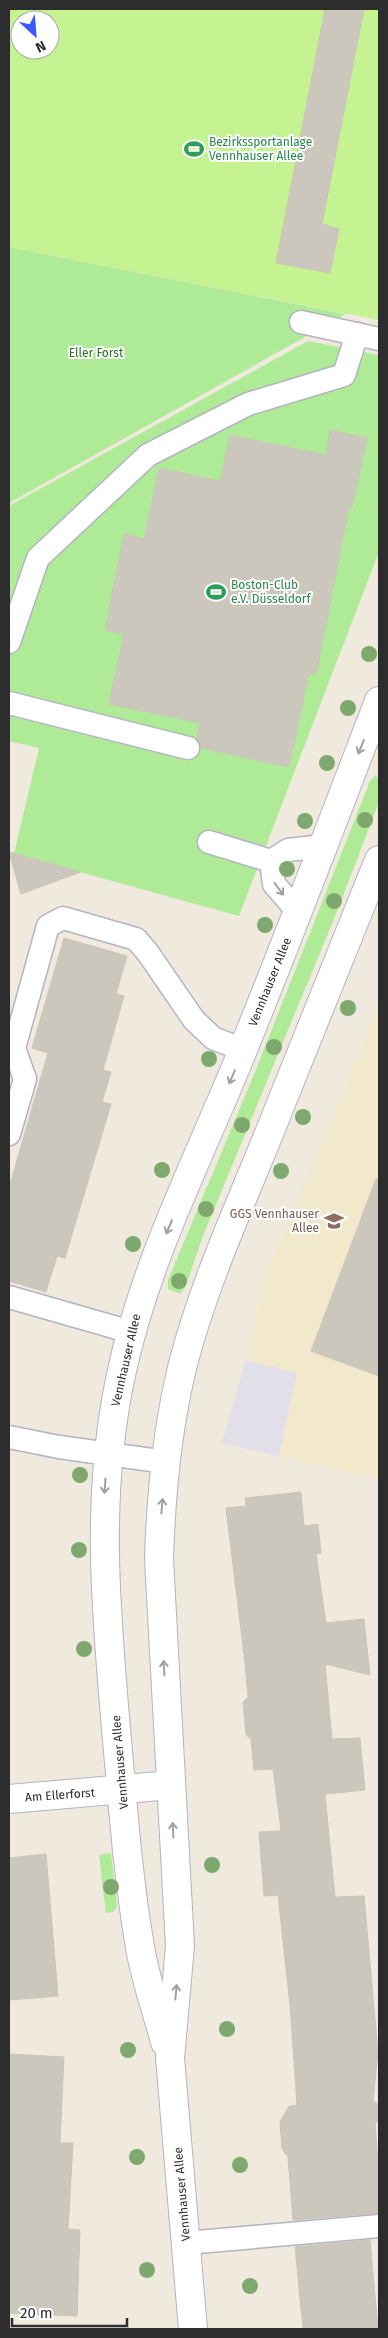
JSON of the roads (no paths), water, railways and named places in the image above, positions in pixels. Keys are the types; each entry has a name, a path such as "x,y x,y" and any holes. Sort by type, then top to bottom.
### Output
{"main road":[{"name":"Vennhauser Allee","path":"170,2058 140,1950 122,1790 107,1610 104,1538 105,1486 121,1376 131,1332 148,1277 243,1050 379,701"},
{"name":"Vennhauser Allee","path":"193,2329 170,2058 180,1946 159,1559 168,1436 183,1364 206,1290 379,860"},
{"name":"Am Ellerforst","path":"9,1800 171,1785"}],"lane":[{"path":"301,322 379,339"},
{"path":"9,642 38,558 148,455 248,404 344,375 357,334"},
{"path":"9,703 188,748"},
{"path":"209,842 271,861 288,850 323,846"},
{"path":"271,861 274,884 298,912"},
{"path":"9,1134 25,1079 14,1048 48,926 63,918 136,939 194,1020 213,1038 243,1050"},
{"path":"9,1297 131,1332"},
{"path":"9,1437 166,1462"},
{"path":"186,2243 379,2226"}],"place":[{"name":"Bezirkssportanlage Vennhauser Allee","path":"194,149"},
{"name":"Boston-Club e.V. Düsseldorf","path":"216,592"},
{"name":"GGS Vennhauser Allee","path":"334,1221"}],"park label":[{"name":"Eller Forst","path":"96,353"}]}
